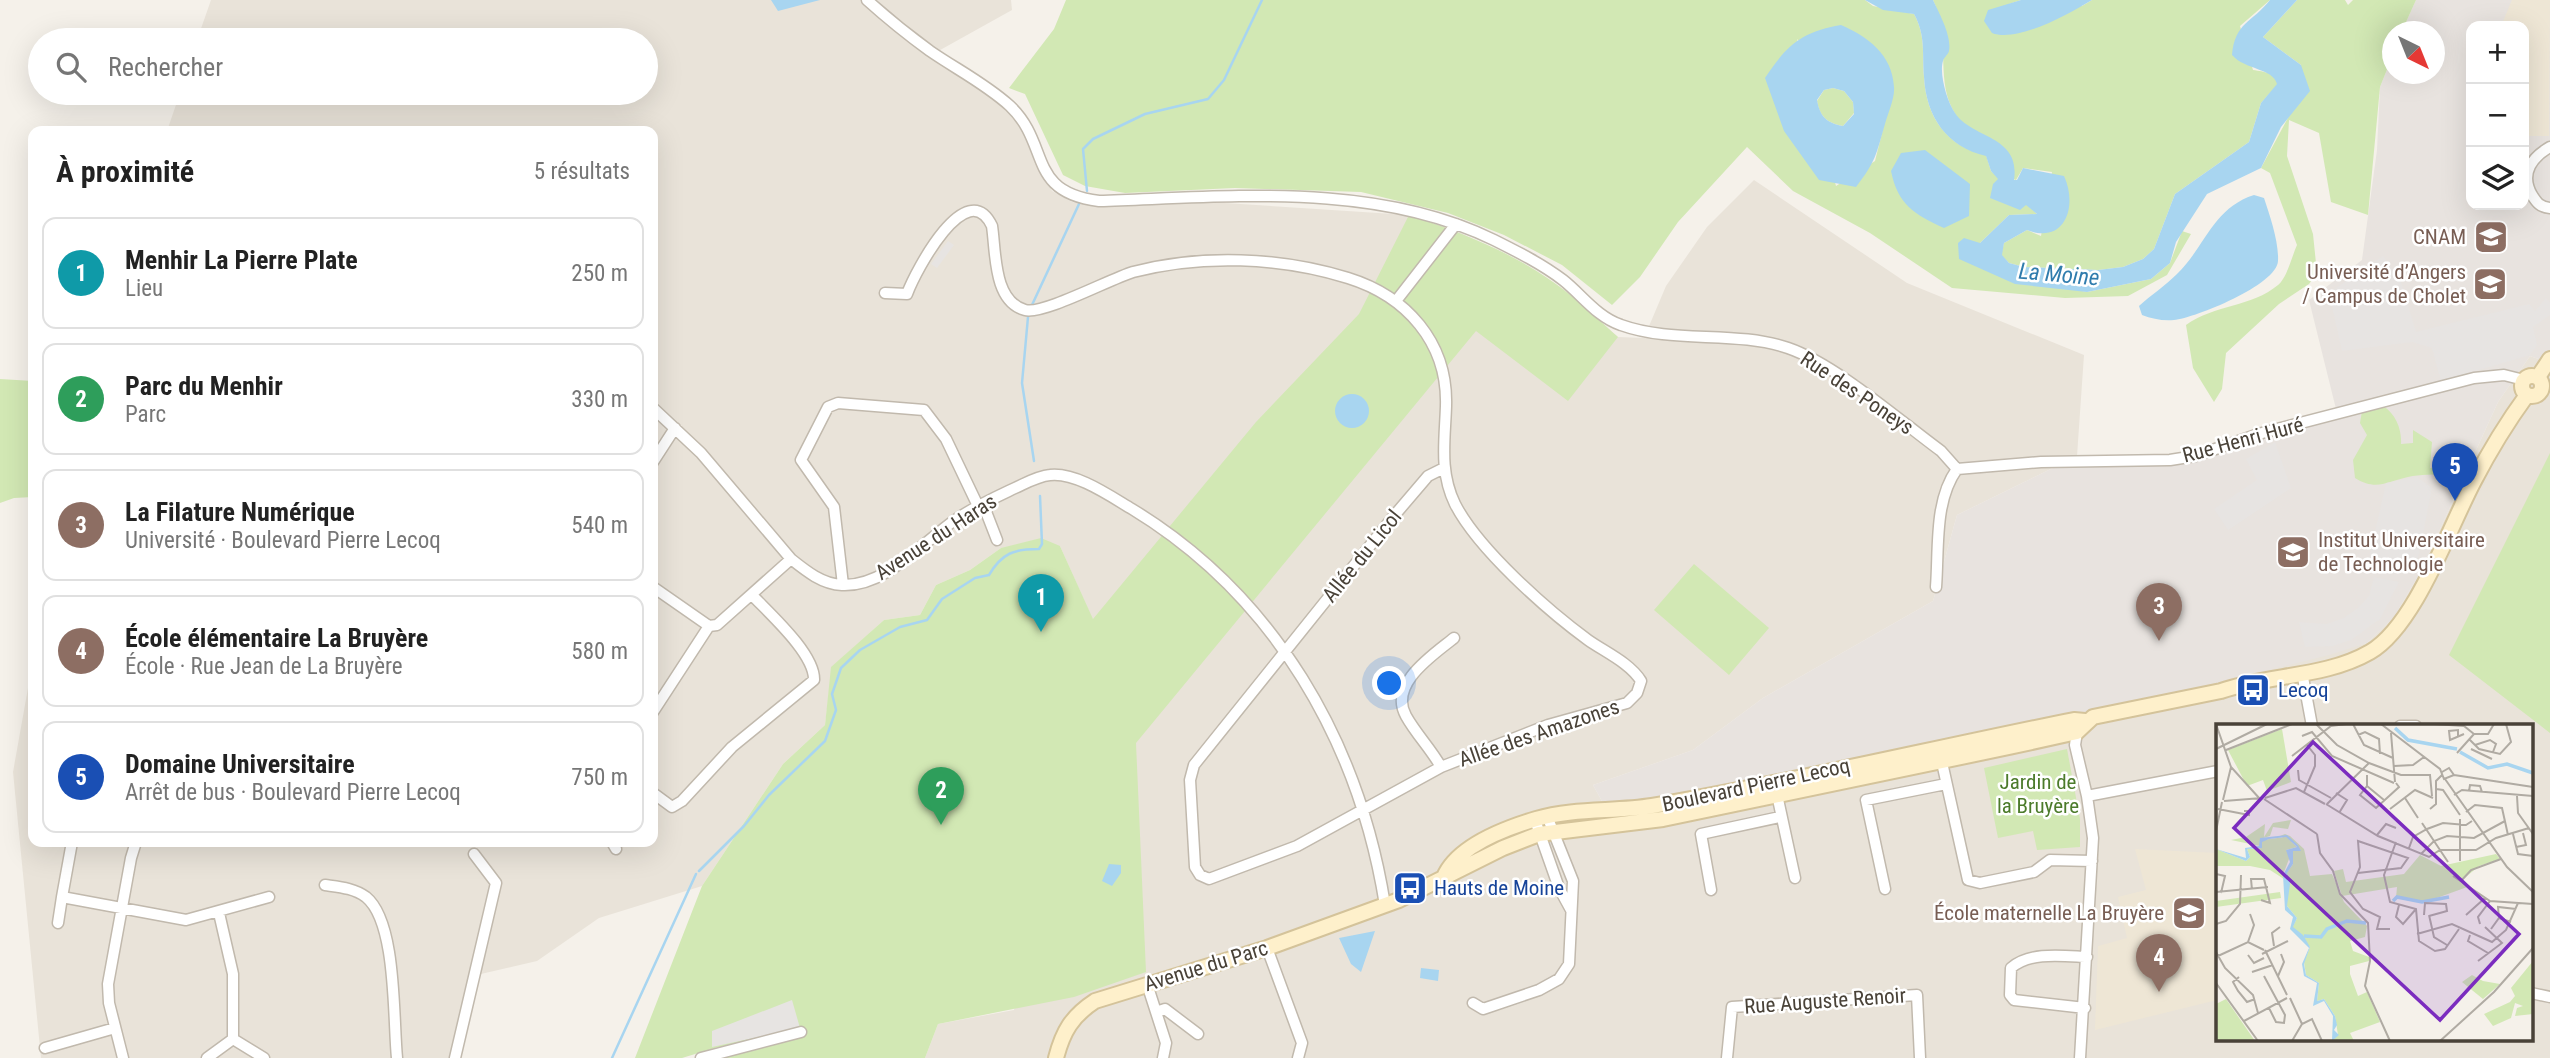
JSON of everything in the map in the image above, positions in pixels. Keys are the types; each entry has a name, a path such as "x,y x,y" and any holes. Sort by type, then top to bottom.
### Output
{"street":[{"name":"Rue des Poneys","path":"867,0 930,51 1011,107 1025,126 1045,173 1058,188 1077,198 1099,201 1290,197 1397,208 1456,224 1536,262 1563,280 1602,316 1621,325 1788,348 1831,371 1941,451 1957,469"},
{"path":"2550,147 2538,155 2526,176 2528,187 2538,203 2550,208"},
{"path":"885,293 907,294 914,276 952,221 965,210 980,211 992,226 1004,293 1011,303 1026,310 1046,308 1133,272 1170,264 1235,260 1316,269 1385,292 1396,301 1456,224"},
{"name":"Allée des Amazones","path":"1362,810 1441,767 1548,725 1627,702 1637,692 1642,681 1636,673 1587,639 1546,605 1478,537 1456,504 1444,468 1446,405 1443,370 1427,336 1396,301"},
{"name":"Boulevard Pierre Lecoq","path":"1385,905 1544,825 1775,788 1940,754 2074,720 2081,727 2093,717 2221,691 2239,684 2356,659 2382,643 2395,631 2414,602 2475,477 2530,384 2550,359"},
{"name":"Rue Henri Huré","path":"1957,469 2042,462 2170,460 2195,456 2262,433 2474,378 2504,375 2530,384"},
{"path":"658,412 727,481 791,559 822,580 843,585 834,507 801,460 828,407 838,403 925,410 946,439 997,540"},
{"path":"658,455 676,428"},
{"name":"Allée du Licol","path":"1362,810 1297,846 1240,869 1209,879 1200,875 1195,867 1190,780 1194,765 1428,476 1444,468"},
{"path":"1936,587 1941,509 1947,482 1957,469"},
{"name":"Avenue du Haras","path":"843,585 867,581 888,571 980,505 1048,475 1066,477 1102,493 1181,541 1263,619 1287,652 1345,757 1362,810 1385,905"},
{"path":"658,590 709,626 717,625 791,559"},
{"path":"658,797 672,807 682,801 732,747 814,680 815,670 792,637 752,594"},
{"path":"658,704 709,626"},
{"path":"1441,767 1404,714 1403,694 1409,680 1421,665 1454,638"},
{"path":"2302,672 2312,724"},
{"path":"2080,1058 2092,861 2087,796 2075,746 2081,727"},
{"path":"1940,754 1968,880 1980,883 2034,872 2050,860 2092,861"},
{"path":"2087,796 2216,771"},
{"path":"1885,889 1866,800 1946,784"},
{"path":"1775,788 1795,878"},
{"path":"1711,890 1701,834 1780,817"},
{"path":"1544,825 1572,913"},
{"path":"1473,1003 1483,1009 1539,990 1559,978 1569,964 1573,881 1544,825"},
{"path":"58,923 71,847"},
{"path":"123,1058 108,984 135,847"},
{"path":"455,1058 496,883 474,854"},
{"path":"325,885 349,888 365,896 372,903 381,921 387,942 397,1058"},
{"path":"62,897 186,920 269,897"},
{"name":"Avenue du Parc","path":"1056,1058 1061,1038 1077,1013 1095,1001 1267,948 1385,905"},
{"path":"219,913 233,974 233,1039"},
{"path":"1267,948 1302,1043 1298,1058"},
{"path":"2085,1008 2014,1000 2010,995 2011,968 2017,963 2056,956 2087,957"},
{"path":"1147,984 1166,1043 1163,1058"},
{"path":"2532,993 2550,997"},
{"name":"Rue Auguste Renoir","path":"1727,1058 1732,1007 1917,995 1920,1058"},
{"path":"1156,1012 1165,1009 1198,1034"},
{"path":"45,1048 115,1028"},
{"path":"701,1058 801,1032"},
{"path":"207,1058 233,1039"},
{"path":"233,1039 264,1058"}],"shaded area":[{"path":"211,0 1011,0 1012,10 933,54 1008,108 1023,130 1052,191 1072,202 1100,205 1209,202 1409,215 1461,233 1544,277 1568,292 1618,337 1644,338 1666,286 1707,227 1754,180 1907,283 2084,355 2077,456 1957,515 1933,601 1763,698 1693,750 1593,785 1613,821 1926,756 2367,643 2394,617 2420,573 2498,402 2530,356 2550,363 2550,1058 925,1058 938,1024 1014,1010 1093,620 1060,546 1001,548 970,570 936,585 920,615 884,620 832,667 825,725 783,764 702,886 599,918 537,961 468,977 449,1058 41,1058 13,772 28,688 28,847 658,847 658,126 169,126 176,105 658,105 658,28 201,28"},
{"path":"2416,0 2550,0 2550,363 2530,356 2498,402 2420,573 2394,617 2367,643 2329,655 1926,756 1613,821 1593,785 1693,750 1763,698 1933,601 1957,515 2077,456 2144,462 2336,409 2309,300 2362,260 2377,150 2382,82 2445,84 2445,21 2407,21"},
{"path":"2512,0 2550,0 2549,136 2529,136 2529,21 2503,21"},
{"path":"948,241 954,245 937,268 931,264"},
{"path":"2383,256 2401,282 2416,332 2529,304 2535,311 2546,298 2550,302 2550,315 2533,327 2537,345 2530,355 2441,381 2432,348 2412,342 2342,351 2329,293"},
{"path":"2275,442 2291,488 2228,530 2214,509 2257,480 2246,459"},
{"path":"2417,477 2432,488 2416,569 2368,563 2386,483"},
{"path":"2374,577 2399,582 2380,619 2351,640 2332,646 2305,647 2299,622 2327,624 2344,618 2369,596"},
{"path":"2135,849 2216,853 2216,1000 2095,1030 2098,946 2127,938 2118,897 2146,890"},
{"path":"792,1000 800,1028 712,1047 712,1031"}],"green space":[{"path":"1066,0 1865,0 1873,6 1914,14 1922,37 1926,92 1934,117 1941,128 1960,145 1986,155 1991,171 2037,214 2009,215 1980,243 1958,243 2066,288 2087,292 2151,279 2170,263 2182,231 2191,234 2167,275 2128,296 2065,298 1952,288 1870,233 1793,191 1747,147 1678,222 1640,277 1612,305 1562,265 1504,235 1448,213 1361,192 1235,188 1125,193 1085,186 1063,175 1025,94 1009,88 1054,29","holes":["1797,39 1884,125 1875,161 1836,186"]},
{"path":"1933,0 2021,0 2009,4 2082,6 2092,0 2270,0 2240,26 2253,70 2271,75 2278,84 2261,103 2249,142 2175,194 2154,249 2143,259 2123,267 2098,270 2024,267 2009,263 2001,255 2004,243 2027,230 2041,236 2052,172 2023,168 2016,180 2013,179 1975,140 1958,118 1947,95 1941,24"},
{"path":"2297,0 2345,0 2348,5 2353,0 2416,0 2407,21 2382,21 2382,82 2368,215 2331,202 2319,133 2289,120 2287,156 2313,234 2317,273 2309,284 2279,304 2226,353 2222,389 2214,402 2193,368 2186,325 2208,313 2256,298 2278,285 2287,272 2297,245 2270,173 2261,168 2290,114 2301,65 2263,37"},
{"path":"1833,88 1844,91 1853,102 1854,113 1843,126 1825,118 1818,107 1817,101 1824,90"},
{"path":"1409,215 1472,238 1513,257 1575,299 1618,337 1568,401 1476,331 1136,743 1146,972 1074,997 938,1024 925,1058 721,1058 718,1047 682,1058 635,1058 702,886 783,764 825,725 831,667 884,620 920,615 936,585 970,570 1001,548 1041,538 1060,546 1093,619 1256,422 1359,314"},
{"path":"0,379 28,381 28,497 0,503"},
{"path":"2383,406 2397,423 2401,444 2413,443 2413,430 2432,442 2430,468 2452,464 2447,474 2413,476 2375,485 2355,478 2353,460 2367,435 2360,423 2362,411"},
{"path":"2550,453 2550,733 2449,655"},
{"path":"1694,564 1769,628 1729,675 1654,610"},
{"name":"Jardin de la Bruyère","path":"2067,749 2080,819 2080,847 2037,850 2033,831 1998,838 1984,768"}],"water":[{"path":"771,0 820,0 778,11"},
{"name":"La Moine","path":"1865,0 1933,0 1949,39 1949,51 1943,61 1942,73 1955,113 1972,128 2003,146 2014,165 2014,180 2017,180 2023,168 2064,176 2068,188 2068,210 2059,227 2051,232 2027,230 2004,243 2002,255 2009,263 2024,267 2098,270 2123,267 2143,259 2154,249 2175,194 2249,142 2261,103 2277,84 2270,75 2244,64 2232,55 2241,29 2270,0 2297,0 2263,37 2301,65 2310,91 2281,127 2261,168 2207,194 2176,242 2170,263 2151,279 2087,292 2015,284 1959,259 1958,243 1964,238 1980,243 2009,215 2037,214 2026,205 2020,210 1990,198 1993,184 1998,179 1991,171 1986,156 1972,152 1950,138 1934,117 1926,92 1922,37 1914,14 1883,10"},
{"path":"2021,0 2092,0 2029,31 2003,35 1992,33 1984,21 1988,10"},
{"path":"1841,25 1869,41 1883,56 1892,75 1893,96 1877,151 1868,171 1856,187 1819,180 1784,131 1765,78 1796,42 1827,28","holes":["1833,88 1844,91 1853,102 1854,114 1843,126 1825,118 1817,100 1824,90"]},
{"path":"1925,150 1970,184 1969,216 1944,228 1909,207 1898,192 1891,171 1901,153"},
{"path":"2254,195 2264,198 2274,229 2278,261 2274,270 2250,290 2199,313 2170,320 2142,315 2139,306 2177,274 2219,219 2240,201"},
{"path":"1352,394 1364,399 1369,411 1364,423 1352,428 1340,423 1335,411 1340,399"},
{"path":"1109,864 1121,865 1121,873 1112,886 1102,881"},
{"path":"1375,931 1361,972 1351,964 1339,938"},
{"path":"1421,968 1439,970 1438,981 1420,978"}],"waterway":[{"path":"1087,191 1083,149 1093,139 1145,114 1208,99 1224,80 1262,0"},
{"path":"1032,305 1079,204"},
{"path":"1028,317 1022,383 1034,461"},
{"path":"699,871 744,826 769,795 825,741 836,710 832,694 841,668 860,650 900,627 927,620 942,599 975,578 989,575 1004,557 1022,550 1039,549 1042,544 1040,496"},
{"path":"612,1058 696,874"}],"place":[{"name":"CNAM","path":"2491,237"},
{"name":"Université d’Angers / Campus de Cholet","path":"2490,284"},
{"name":"Domaine Universitaire","path":"2455,501"},
{"name":"Institut Universitaire de Technologie","path":"2293,552"},
{"name":"Menhir La Pierre Plate","path":"1041,632"},
{"name":"La Filature Numérique","path":"2159,641"},
{"name":"Lecoq","path":"2253,690"},
{"name":"Parc du Menhir","path":"941,825"},
{"name":"Hauts de Moine","path":"1410,888"},
{"name":"École maternelle La Bruyère","path":"2189,913"},
{"name":"École élémentaire La Bruyère","path":"2159,992"}]}
